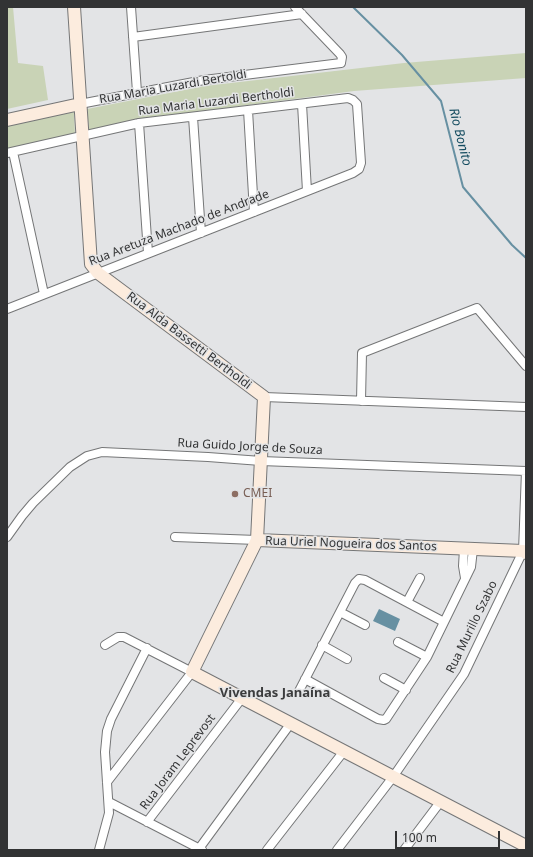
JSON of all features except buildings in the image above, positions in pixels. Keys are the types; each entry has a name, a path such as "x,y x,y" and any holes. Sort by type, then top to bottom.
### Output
{"street":[{"name":"Rua Alda Bassetti Bertholdi","path":"74,7 90,260 94,269 264,397 257,540 192,672"},
{"path":"132,7 137,92"},
{"path":"295,7 302,14"},
{"name":"Rua Maria Luzardi Bertoldi","path":"7,120 137,92 204,80 341,63 342,57 340,54 302,14"},
{"path":"134,37 302,14"},
{"name":"Rua Maria Luzardi Bertholdi","path":"82,136 139,123 348,98 357,104 361,164 359,169"},
{"path":"302,104 307,191"},
{"path":"248,110 254,212"},
{"path":"193,117 201,233"},
{"path":"139,123 148,254"},
{"path":"44,294 10,153 82,136"},
{"name":"Rua Aretuza Machado de Andrade","path":"7,309 353,173 359,169"},
{"path":"361,401 362,353 477,308 526,366"},
{"path":"264,397 526,407"},
{"name":"Rua Guido Jorge de Souza","path":"7,537 22,516 50,485 80,460 102,452 261,461 526,471"},
{"name":"Rua Murillo Szabo","path":"337,850 393,777 461,679 524,552 526,471"},
{"name":"Rua Uriel Nogueira dos Santos","path":"175,537 524,552"},
{"path":"305,679 378,719 384,720 388,717 427,657 472,564 468,549"},
{"path":"407,602 420,578"},
{"path":"299,691 355,583 359,579 365,580 444,622"},
{"path":"340,612 365,625"},
{"path":"105,645 111,640 122,636 526,846"},
{"path":"398,642 427,657"},
{"path":"322,645 348,659"},
{"path":"99,850 107,824 109,802 105,752 108,731 111,719 147,648"},
{"path":"107,782 192,672"},
{"path":"384,678 406,690"},
{"name":"Rua Joram Leprevost","path":"147,822 242,698"},
{"path":"109,802 199,849 291,723"},
{"path":"267,850 344,751"},
{"path":"404,850 441,801"}],"green space":[{"path":"7,7 13,7 18,63 43,66 48,100 7,109"},
{"path":"526,53 526,78 354,91 137,120 89,130 87,109 205,86 404,63"},
{"path":"74,112 75,135 7,149 7,126"}],"water":[{"path":"379,609 400,619 395,631 373,621"}],"waterway":[{"name":"Rio Bonito","path":"353,7 402,55 441,101 463,187 512,245 526,258"}],"place":[{"name":"CMEI","path":"235,494"}],"district":[{"name":"Vivendas Janaína","path":"275,693"}]}
